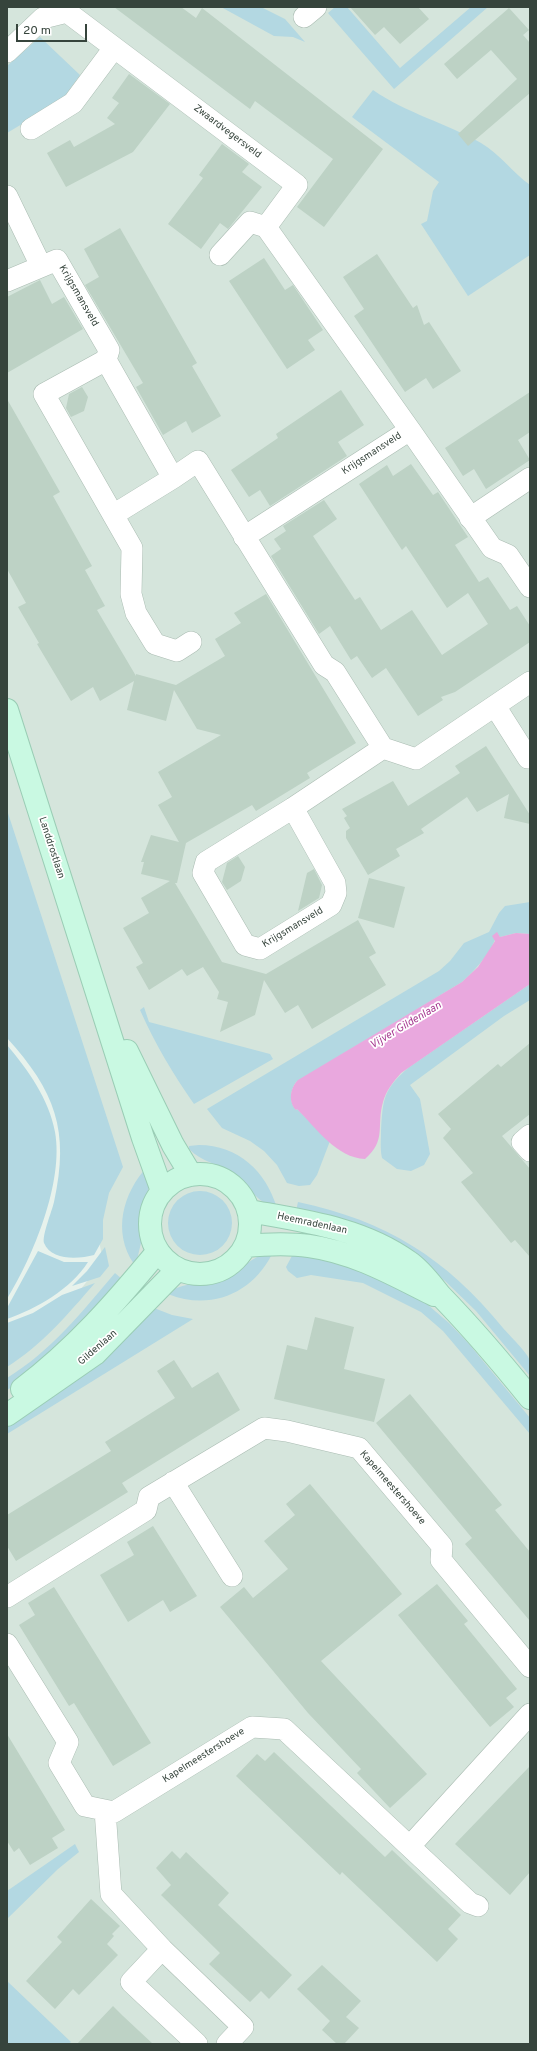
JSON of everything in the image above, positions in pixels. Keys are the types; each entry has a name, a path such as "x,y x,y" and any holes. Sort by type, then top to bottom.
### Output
{"street":[{"name":"Zwaardvegersveld","path":"7,52 43,18 67,12 297,185 266,227"},
{"path":"31,129 73,103 114,48"},
{"path":"7,196 41,266"},
{"path":"220,256 250,222 266,227 410,430"},
{"name":"Krijgsmansveld","path":"7,281 57,260 109,350 106,360 173,478"},
{"path":"106,360 44,394 132,548 131,594 136,613 155,644 177,651 191,642"},
{"name":"Krijgsmansveld","path":"244,537 410,430 492,548 508,555 530,587"},
{"path":"113,515 198,461 324,665 335,672 383,748 416,759 530,682"},
{"path":"470,518 530,478"},
{"path":"495,706 528,758 530,758"},
{"name":"Landdrostlaan","path":"7,710 143,1138 162,1191"},
{"name":"Krijgsmansveld","path":"293,808 335,883 336,893 331,905 260,949 245,945 203,873 206,862 293,808 383,748"},
{"name":"Landdrostlaan","path":"95,987 170,1139 191,1175"},
{"path":"530,1135 522,1142 530,1151"},
{"path":"206,1174 220,1178 233,1186 243,1198 249,1211 250,1229 245,1246 238,1256 228,1265 216,1271 204,1274 191,1273 178,1269 167,1261 158,1251 153,1239 151,1220 155,1202 162,1191 175,1180 191,1175 206,1174"},
{"name":"Heemradenlaan","path":"249,1211 325,1225 360,1236 410,1263 478,1335 530,1398"},
{"name":"Heemradenlaan","path":"245,1246 288,1244 334,1251 368,1263 447,1302"},
{"name":"Gildenlaan","path":"7,1398 61,1358 104,1314 158,1251"},
{"name":"Gildenlaan","path":"7,1414 95,1354 178,1269"},
{"name":"Kapelmeestershoeve","path":"7,1597 146,1510 149,1497 264,1428 287,1431 360,1448 442,1546 441,1560 530,1668"},
{"path":"174,1482 232,1576"},
{"name":"Kapelmeestershoeve","path":"7,1644 68,1742 59,1763 85,1806 114,1812 252,1727 284,1729 470,1903 478,1906"},
{"path":"410,1846 530,1714"},
{"path":"105,1810 111,1894 162,1949 243,2027 227,2044"},
{"path":"162,1949 131,1982 197,2044"}],"shaded area":[{"path":"7,7 530,7 530,2044 7,2044 7,1352 52,1324 103,1262 73,1101 7,890"},
{"path":"221,7 261,7 285,19 305,42 293,37 274,36"},
{"path":"335,7 347,7 400,68 471,7 488,7 394,89 328,13"},
{"path":"40,37 80,75 62,100 7,133 7,66"},
{"path":"373,90 412,112 468,136 488,147 530,185 530,255 468,296 421,224 427,221 433,191 439,182 352,117"},
{"path":"7,810 123,1167 109,1193 103,1220 103,1239 94,1255 73,1258 59,1256 48,1249 44,1243 44,1234 54,1202 59,1176 59,1132 47,1094 37,1076 7,1038"},
{"path":"530,902 530,934 516,933 500,937 497,933 488,953 478,966 462,982 296,1082 292,1089 292,1104 296,1110 297,1109 330,1141 317,1175 310,1185 299,1186 287,1183 277,1165 264,1151 250,1141 222,1128 207,1109 439,971 450,961 464,943 489,932 499,913 505,906"},
{"path":"530,984 530,1000 504,1016 410,1085 420,1099 430,1154 424,1165 411,1171 397,1169 382,1158 381,1131 384,1103 389,1089 394,1083 408,1068"},
{"path":"144,1007 149,1022 270,1054 273,1059 194,1104 158,1047 140,1010"},
{"path":"7,1045 23,1064 43,1097 52,1120 57,1152 51,1196 44,1218 27,1262 7,1299"},
{"path":"189,1146 213,1146 226,1150 238,1155 248,1163 258,1172 266,1183 277,1208 262,1201 233,1173 199,1157 189,1149"},
{"path":"147,1167 150,1184 141,1213 141,1243 136,1264 134,1264 127,1252 123,1239 123,1213 132,1189"},
{"path":"200,1191 218,1196 223,1200 227,1205 232,1223 227,1241 223,1246 218,1250 200,1255 182,1250 177,1246 173,1241 168,1223 173,1205 177,1200 182,1196"},
{"path":"298,1202 330,1210 360,1220 387,1232 437,1262 481,1303 522,1349 530,1361 530,1376 476,1311 445,1281 411,1254 296,1211"},
{"path":"105,1247 109,1266 100,1277 72,1286 87,1271"},
{"path":"38,1251 64,1262 88,1262 72,1281 52,1297 30,1310 7,1319 7,1308"},
{"path":"294,1252 368,1271 428,1305 449,1323 469,1344 530,1418 530,1434 443,1331 421,1312 363,1283 311,1275 297,1278 288,1271 286,1267"},
{"path":"263,1254 272,1254 264,1268 253,1280 241,1289 228,1295 199,1301 184,1299 168,1294 186,1285 205,1284 218,1281"},
{"path":"115,1273 123,1280 26,1378 7,1390 7,1378 38,1356 52,1343 78,1316"},
{"path":"95,1283 43,1339 7,1367 7,1323 33,1313 62,1295"},
{"path":"154,1308 172,1315 193,1319 7,1434 7,1422"},
{"path":"75,1844 79,1852 58,1869 7,1919 7,1891"},
{"path":"7,1981 71,2042 68,2044 7,2044"}],"water":[{"name":"Vijver Gildenlaan","path":"497,932 500,937 516,933 530,934 530,984 401,1073 390,1087 384,1098 381,1111 379,1139 372,1152 365,1159 355,1157 336,1148 319,1133 297,1109 296,1110 293,1107 291,1095 295,1083 462,982 478,967 495,941 492,936"}],"building":[{"path":"114,7 181,7 196,18 202,8 383,149 324,227 297,207 333,159 255,101 250,109"},
{"path":"350,7 418,7 429,19 400,44 384,27 375,35"},
{"path":"509,8 529,30 523,35 530,43 530,93 468,146 458,134 517,79 491,50 457,79 444,64"},
{"path":"129,74 170,104 133,152 66,187 47,153 70,140 74,147 115,124 107,118 119,103 112,98"},
{"path":"222,144 249,164 242,172 262,187 228,229 220,223 201,249 168,224 203,178 199,175"},
{"path":"120,228 197,363 192,366 221,416 192,433 186,421 163,435 136,387 143,383 85,285 99,277 84,249"},
{"path":"377,254 413,308 417,305 424,325 429,322 461,371 433,389 426,378 405,392 354,316 364,309 343,277"},
{"path":"264,258 285,290 293,285 323,330 308,340 315,350 287,369 229,281"},
{"path":"40,280 52,304 64,297 83,329 7,373 7,297"},
{"path":"82,387 88,397 84,411 71,417 66,408 69,394"},
{"path":"341,390 364,425 338,442 347,456 270,506 260,490 249,497 231,470 278,438 276,434"},
{"path":"530,392 530,432 518,440 530,460 486,489 474,469 463,476 445,448"},
{"path":"7,399 60,492 53,496 92,566 85,570 105,606 97,610 136,676 136,674 176,685 225,656 215,639 241,623 234,613 266,594 356,743 307,773 310,778 256,811 252,805 186,843 177,883 175,883 222,962 266,974 358,920 376,953 369,957 386,985 312,1029 298,1005 285,1013 264,980 255,1015 220,1032 228,1002 217,999 219,992 203,967 187,976 182,969 149,990 136,967 143,963 123,928 149,913 141,898 170,881 141,874 144,862 141,862 151,835 179,842 158,805 172,797 158,772 221,735 197,729 174,690 166,721 127,710 134,681 100,701 93,687 71,701 37,644 39,643 18,607 26,603 7,569"},
{"path":"411,464 433,495 438,492 468,537 455,545 479,582 488,577 510,610 517,606 530,626 530,642 455,692 441,697 443,700 418,716 386,668 372,678 357,656 351,660 330,626 319,634 271,556 281,549 274,539 286,531 283,526 324,500 337,519 313,536 355,600 360,597 381,630 412,610 442,655 488,624 468,593 447,608 406,546 402,550 359,484 387,465 393,476"},
{"path":"486,746 530,815 530,824 504,818 509,794 477,812 467,797 421,829 424,833 396,849 400,856 368,875 346,838 346,831 350,828 344,818 347,816 342,809 393,781 408,806 460,773 455,766"},
{"path":"238,856 245,867 241,881 227,890 222,882 227,863"},
{"path":"314,869 322,885 319,898 298,911 307,873"},
{"path":"369,878 405,887 394,928 358,918"},
{"path":"530,1043 530,1114 502,1136 530,1169 530,1257 515,1240 511,1243 461,1182 473,1173 443,1138 451,1129 438,1114 498,1064 501,1067"},
{"path":"315,1317 354,1327 344,1369 385,1379 374,1422 274,1399 287,1345 307,1350"},
{"path":"174,1360 192,1388 218,1372 240,1410 122,1483 128,1492 16,1561 7,1546 7,1515 111,1451 105,1442 175,1398 157,1371"},
{"path":"410,1394 502,1505 495,1510 530,1552 530,1621 465,1544 472,1538 376,1423"},
{"path":"310,1484 402,1594 321,1661 427,1774 390,1808 357,1773 361,1769 308,1713 220,1607 244,1587 253,1598 288,1569 264,1541 295,1515 286,1504"},
{"path":"153,1526 197,1596 170,1612 163,1600 128,1622 100,1575 134,1555 127,1542"},
{"path":"437,1584 468,1621 464,1624 517,1689 506,1698 514,1707 490,1727 398,1615"},
{"path":"54,1587 151,1743 113,1766 74,1703 69,1706 19,1625 35,1615 28,1603"},
{"path":"7,1734 65,1830 52,1838 58,1848 30,1865 19,1848 14,1852 7,1841"},
{"path":"274,1752 385,1857 392,1850 461,1915 448,1929 458,1939 437,1962 342,1872 340,1875 236,1776 257,1754 265,1761"},
{"path":"530,1766 530,1872 510,1895 455,1844"},
{"path":"172,1851 180,1859 186,1852 229,1893 218,1905 292,1975 269,1999 261,1991 250,2002 209,1964 220,1953 161,1895 171,1885 156,1868"},
{"path":"91,1899 120,1926 112,1934 114,1936 107,1944 118,1955 79,1995 73,1989 55,2009 26,1981 62,1942 57,1937"},
{"path":"322,1965 361,2001 346,2017 359,2028 344,2044 337,2044 322,2030 330,2021 297,1989"},
{"path":"113,2006 123,2016 153,2044 77,2044"}]}
